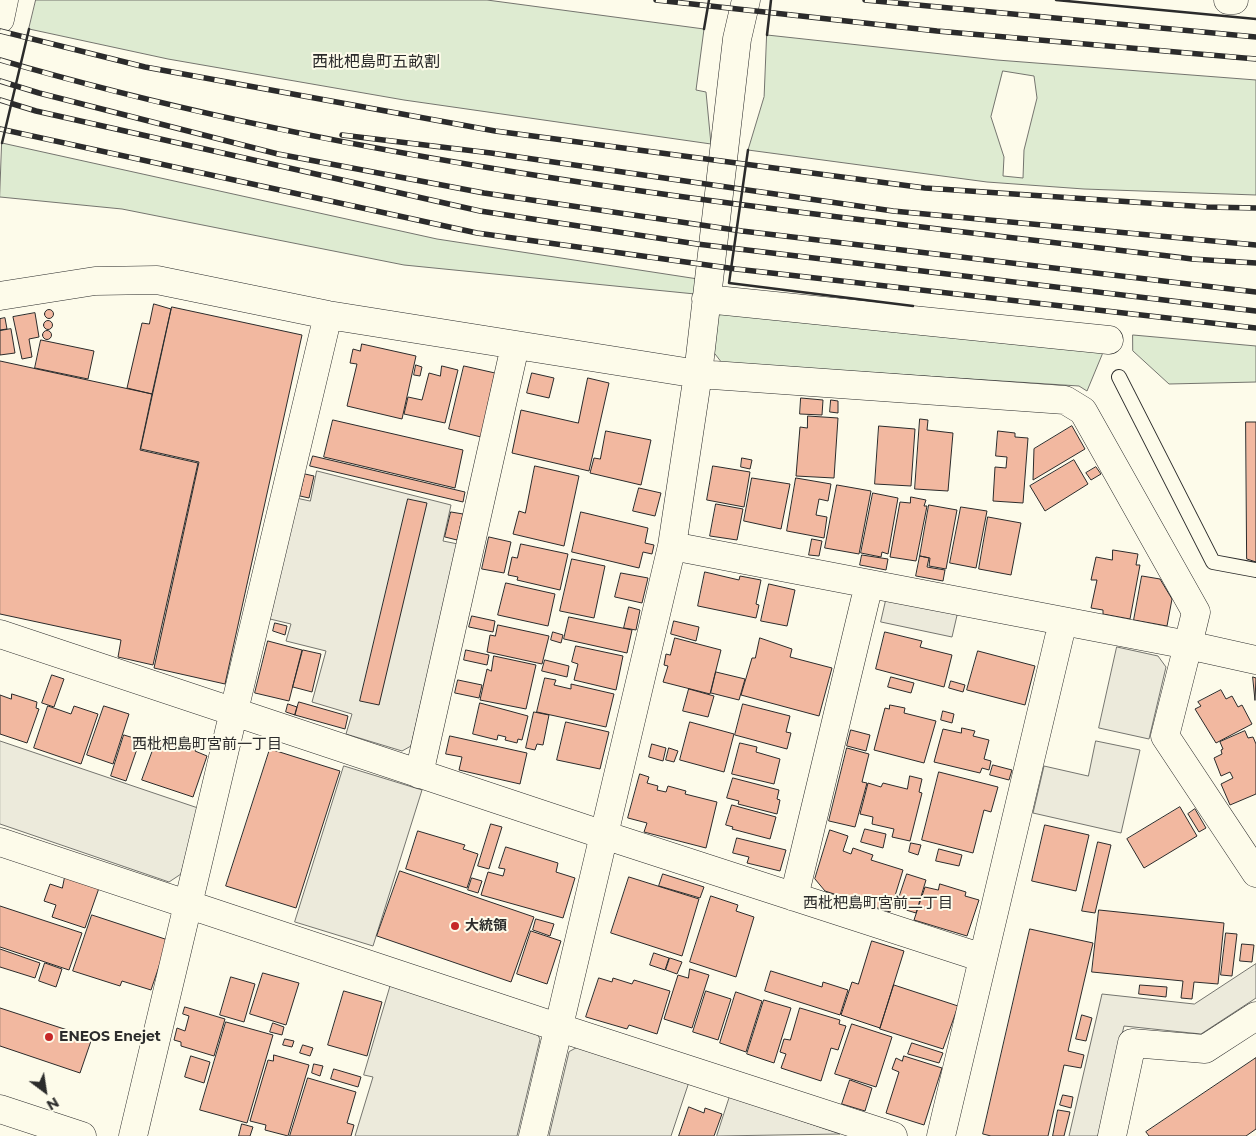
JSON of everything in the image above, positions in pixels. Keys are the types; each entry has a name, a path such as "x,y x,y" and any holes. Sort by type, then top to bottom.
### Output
{"street":[{"path":"0,19 4,0"},
{"path":"533,1136 557,1027 672,546 698,374 737,39 746,0"},
{"path":"1228,0 1234,0"},
{"path":"0,296 95,281 157,280 328,315 698,374 1064,400 1084,411 1196,612 1165,736 1256,873"},
{"path":"706,299 1109,340"},
{"path":"133,1136 328,315"},
{"path":"419,774 515,346"},
{"path":"672,546 1188,645 1256,660"},
{"path":"794,897 869,584"},
{"path":"941,1136 1063,621"},
{"path":"0,634 604,835 983,958"},
{"path":"0,842 557,1027 893,1136"},
{"path":"1112,1136 1132,1043 1205,1049 1256,1016"},
{"path":"0,1109 82,1136"}],"lane":[{"path":"1119,377 1213,562 1256,570"}],"green space":[{"path":"36,0 487,0 704,29 696,90 706,92 711,144 404,100 168,59 29,29"},
{"path":"767,35 997,60 1256,80 1256,195 1084,189 987,182 748,150 764,97","holes":["1003,71 1034,76 1037,98 1024,150 1023,178 1003,176 1004,157 991,117"]},
{"path":"2,143 437,239 698,279 695,294 404,265 122,209 0,197"},
{"path":"719,313 1104,350 1087,391 1079,386 722,363 712,350"},
{"path":"1133,335 1256,346 1256,382 1169,384 1133,351"}],"shaded area":[{"path":"317,471 451,505 443,541 458,544 411,746 402,751 346,734 352,714 312,702 326,651 286,641 291,624 270,619 296,498 310,501"},
{"path":"887,596 958,611 952,637 881,622"},
{"path":"1117,647 1158,656 1166,667 1149,739 1099,728"},
{"path":"0,741 198,808 181,874 169,882 0,824"},
{"path":"1096,741 1140,750 1121,833 1033,813 1044,766 1088,776"},
{"path":"344,766 422,790 373,946 295,922"},
{"path":"1256,964 1256,998 1201,1034 1124,1026 1098,1136 1069,1136 1102,994 1194,1004"},
{"path":"391,984 535,1030 540,1039 517,1136 355,1136 373,1077 364,1075"},
{"path":"582,1045 689,1082 671,1136 549,1136 569,1052"},
{"path":"730,1096 840,1134 717,1136"}],"building":[{"path":"154,304 171,309 152,394 127,388 142,323 149,324"},
{"path":"172,307 302,335 225,684 154,668 199,462 141,449"},
{"path":"49,309 54,314 49,319 44,314"},
{"path":"35,313 39,337 29,339 32,357 22,359 13,317"},
{"path":"5,318 7,329 0,330 0,319"},
{"path":"48,320 53,325 48,330 43,325"},
{"path":"11,329 15,353 0,355 0,331"},
{"path":"47,330 52,335 47,340 42,335"},
{"path":"41,340 94,351 88,379 35,368"},
{"path":"362,344 416,356 402,419 347,406 357,364 350,363 353,349 360,351"},
{"path":"0,361 152,394 140,450 198,463 153,665 118,657 121,640 0,614"},
{"path":"416,365 422,367 420,376 414,375"},
{"path":"442,366 458,370 445,423 404,414 408,397 422,400 429,373 440,376"},
{"path":"464,366 495,373 481,437 449,429"},
{"path":"532,373 554,378 549,398 527,393"},
{"path":"588,378 609,383 589,471 512,453 521,410 578,423"},
{"path":"801,398 823,400 822,415 800,414"},
{"path":"831,400 838,401 838,413 830,412"},
{"path":"808,416 838,418 834,478 796,476 800,427 807,428"},
{"path":"920,419 928,420 927,430 953,433 948,491 915,489"},
{"path":"333,420 463,450 455,488 324,457"},
{"path":"1246,422 1256,422 1256,562 1247,559"},
{"path":"879,426 915,429 911,486 875,484"},
{"path":"1072,426 1085,449 1033,480 1034,449"},
{"path":"606,431 651,440 641,485 590,473 594,458 600,459"},
{"path":"998,431 1015,433 1015,437 1028,438 1023,503 993,501 995,467 1006,468 1007,457 996,456"},
{"path":"313,456 465,492 463,502 310,466"},
{"path":"742,458 752,460 750,469 741,467"},
{"path":"1074,460 1088,484 1045,511 1030,486"},
{"path":"535,466 579,476 564,546 513,534 519,511 525,513"},
{"path":"713,466 750,472 744,507 707,500"},
{"path":"1096,467 1101,474 1091,480 1086,473"},
{"path":"305,474 314,476 309,498 300,496"},
{"path":"752,478 790,484 781,529 744,521"},
{"path":"796,478 831,484 828,501 819,499 816,515 827,517 824,538 787,531"},
{"path":"837,485 871,491 859,554 825,548"},
{"path":"639,488 661,493 655,516 633,511"},
{"path":"873,493 898,498 888,554 882,552 881,557 861,553"},
{"path":"911,497 926,500 924,506 927,506 916,561 890,557 900,502 910,503"},
{"path":"408,499 427,503 379,705 360,701"},
{"path":"716,504 743,509 737,540 710,536"},
{"path":"929,505 957,510 946,569 929,566 930,558 920,556"},
{"path":"961,507 987,511 976,568 950,563"},
{"path":"451,512 463,514 457,540 445,537"},
{"path":"581,512 648,528 645,543 654,545 652,554 643,552 639,568 572,552"},
{"path":"988,517 1021,523 1011,575 979,569"},
{"path":"489,537 511,542 504,573 482,569"},
{"path":"812,539 822,541 819,556 809,555"},
{"path":"521,544 568,554 560,590 517,580 518,577 508,575 512,557 517,558"},
{"path":"1113,550 1138,554 1136,565 1140,565 1130,619 1103,614 1103,610 1091,608 1097,580 1091,580 1096,557 1112,560"},
{"path":"862,555 888,559 886,570 860,565"},
{"path":"920,556 929,558 927,567 945,570 943,581 916,576"},
{"path":"572,559 605,566 594,618 560,611"},
{"path":"705,572 739,580 740,576 761,580 756,604 759,605 756,618 698,606"},
{"path":"621,573 648,578 642,603 615,597"},
{"path":"1142,576 1160,579 1172,599 1167,626 1134,620"},
{"path":"506,583 555,594 548,626 498,615"},
{"path":"769,584 795,590 787,626 761,621"},
{"path":"629,607 640,610 636,630 624,628"},
{"path":"472,616 495,621 493,632 469,627"},
{"path":"569,617 632,630 627,653 564,639"},
{"path":"674,621 699,627 696,641 671,634"},
{"path":"275,623 287,626 285,635 273,631"},
{"path":"498,625 549,636 542,664 487,652 490,635 495,636"},
{"path":"553,632 563,635 561,643 551,640"},
{"path":"885,632 922,641 920,647 952,655 944,687 876,669"},
{"path":"675,638 721,650 710,694 663,682 668,666 664,665 666,654 670,655"},
{"path":"760,638 792,649 790,657 832,668 819,716 741,695 752,658 755,658"},
{"path":"268,641 302,650 289,701 255,693"},
{"path":"576,646 623,656 616,690 574,680 578,664 572,662"},
{"path":"303,650 321,654 312,692 293,687"},
{"path":"466,650 489,655 487,665 464,660"},
{"path":"978,651 1035,666 1025,705 967,690"},
{"path":"494,656 536,665 526,709 480,700 487,669 491,671"},
{"path":"545,660 569,666 567,677 542,671"},
{"path":"716,672 745,679 739,700 711,693"},
{"path":"52,675 64,679 54,707 42,703"},
{"path":"891,677 914,683 911,693 888,687"},
{"path":"1253,677 1256,678 1255,700"},
{"path":"545,678 556,680 554,685 571,689 571,684 614,694 606,727 537,712"},
{"path":"458,680 482,685 479,698 455,693"},
{"path":"951,681 965,685 963,692 949,688"},
{"path":"689,689 714,696 708,717 683,711"},
{"path":"1221,690 1226,699 1232,696 1238,707 1242,705 1252,724 1216,743 1195,709 1201,706 1198,702"},
{"path":"12,694 37,702 36,708 39,709 27,743 0,734 0,695 11,699"},
{"path":"299,702 348,716 345,729 295,715"},
{"path":"480,703 528,716 522,740 518,739 517,743 505,740 506,737 498,735 497,740 473,734"},
{"path":"288,704 297,707 295,715 286,712"},
{"path":"743,704 790,716 786,732 791,733 787,749 735,735"},
{"path":"890,705 905,708 904,713 936,721 924,763 874,750 885,708 889,709"},
{"path":"48,706 71,714 74,706 98,714 81,764 34,748"},
{"path":"104,706 129,714 113,764 87,755"},
{"path":"943,711 954,714 952,723 941,720"},
{"path":"534,712 549,715 543,745 537,744 535,750 526,748"},
{"path":"566,722 609,732 600,769 557,760"},
{"path":"690,722 734,734 724,772 680,760"},
{"path":"962,728 975,731 973,736 989,740 984,759 991,761 989,770 982,768 980,773 934,762 943,729 961,733"},
{"path":"851,730 870,735 866,751 847,746"},
{"path":"1245,731 1248,738 1253,737 1256,744 1256,794 1230,805 1221,784 1233,778 1230,772 1221,776 1214,758 1222,754 1221,750 1223,749 1220,742"},
{"path":"124,735 140,740 126,781 111,776"},
{"path":"450,736 527,753 520,784 459,770 462,757 446,754"},
{"path":"157,739 176,745 178,739 197,745 195,751 207,756 193,797 142,780"},
{"path":"740,743 757,747 756,752 780,759 774,784 732,774"},
{"path":"652,744 666,748 663,761 649,757"},
{"path":"669,748 678,751 674,762 666,760"},
{"path":"847,748 869,754 862,782 867,783 855,827 829,821"},
{"path":"270,749 340,771 296,908 226,886"},
{"path":"993,765 1012,770 1009,780 990,775"},
{"path":"939,772 998,787 991,812 984,810 973,853 922,840"},
{"path":"640,774 649,777 647,783 658,786 657,790 666,792 668,786 686,791 685,794 717,802 706,848 644,832 647,823 628,818"},
{"path":"910,776 922,779 919,792 922,793 910,841 892,837 894,829 872,824 873,817 860,814 868,783 881,787 883,783 907,789"},
{"path":"733,778 779,790 777,799 780,800 777,814 738,804 739,801 727,798"},
{"path":"732,805 776,817 770,839 732,829 733,827 726,825"},
{"path":"1180,807 1197,836 1144,868 1127,839"},
{"path":"1195,809 1206,828 1199,832 1188,814"},
{"path":"491,824 502,827 489,869 478,866"},
{"path":"1045,825 1089,835 1076,891 1032,881"},
{"path":"865,829 886,834 883,848 861,842"},
{"path":"830,830 848,836 843,851 851,854 853,848 873,855 871,860 903,870 890,912 825,891 815,879"},
{"path":"418,831 465,845 463,849 478,854 467,888 406,869"},
{"path":"737,838 786,850 780,871 747,863 749,857 733,853"},
{"path":"1098,842 1111,845 1095,913 1082,911"},
{"path":"911,843 921,845 918,855 909,852"},
{"path":"506,847 558,863 556,872 575,878 563,918 481,895 488,872 503,876 505,869 499,868"},
{"path":"939,849 962,855 959,866 936,861"},
{"name":"大統領","path":"400,871 534,917 511,982 377,936"},
{"path":"663,874 704,887 700,898 659,886"},
{"path":"907,874 926,880 916,913 896,907"},
{"path":"65,877 99,888 85,928 52,917 56,905 44,901 50,884 62,888"},
{"path":"629,877 699,899 682,956 611,933"},
{"path":"472,878 482,881 478,893 468,890"},
{"path":"940,884 966,892 965,896 979,900 967,936 914,920 925,887 938,890"},
{"path":"711,896 738,905 736,911 754,917 736,977 690,962"},
{"path":"0,906 82,933 69,970 0,947"},
{"path":"1099,910 1224,923 1218,984 1194,982 1192,999 1181,998 1183,981 1092,972"},
{"path":"92,915 168,940 151,990 122,981 120,986 73,971"},
{"path":"536,919 554,924 550,936 533,930"},
{"path":"1030,929 1093,943 1068,1051 1084,1055 1081,1068 1064,1065 1048,1136 991,1136 983,1134"},
{"path":"531,931 561,941 547,984 517,974"},
{"path":"1226,933 1237,934 1232,976 1221,975"},
{"path":"872,941 904,951 880,1028 841,1015 852,982 858,984"},
{"path":"1242,944 1254,945 1252,962 1240,961"},
{"path":"0,949 40,963 35,978 0,967"},
{"path":"654,953 669,958 665,970 650,965"},
{"path":"670,958 682,962 677,974 666,970"},
{"path":"45,963 62,969 56,987 39,981"},
{"path":"690,969 709,975 692,1028 664,1019 678,975 688,978"},
{"path":"771,971 822,987 823,982 848,990 840,1015 765,991"},
{"path":"263,973 299,983 286,1025 250,1014"},
{"path":"231,977 255,984 244,1022 220,1015"},
{"path":"599,978 612,982 613,978 632,984 634,980 670,991 657,1034 629,1025 627,1029 586,1017"},
{"path":"894,985 958,1006 943,1049 880,1029"},
{"path":"1140,985 1167,987 1166,997 1139,994"},
{"path":"344,991 382,1002 367,1056 328,1045"},
{"path":"706,991 731,999 718,1040 693,1032"},
{"path":"736,992 762,1001 746,1052 720,1043"},
{"path":"764,1000 791,1008 774,1063 747,1054"},
{"path":"185,1007 225,1019 214,1056 181,1046 181,1042 174,1040 177,1028 185,1031 189,1016 183,1014"},
{"path":"0,1008 92,1038 80,1073 0,1046"},
{"path":"800,1008 840,1020 839,1024 846,1026 838,1050 831,1048 821,1081 781,1068 786,1054 780,1052 784,1039 790,1040"},
{"path":"1082,1015 1092,1018 1086,1041 1076,1039"},
{"path":"226,1022 273,1035 247,1123 200,1110"},
{"path":"273,1023 284,1027 282,1035 270,1032"},
{"path":"852,1024 892,1037 876,1087 835,1074"},
{"path":"285,1039 294,1041 292,1047 283,1045"},
{"path":"912,1043 943,1053 939,1063 908,1054"},
{"path":"303,1045 313,1048 310,1056 300,1053"},
{"path":"274,1055 309,1065 288,1136 265,1130 266,1125 250,1121 268,1060 273,1061"},
{"path":"191,1056 210,1062 204,1083 185,1077"},
{"path":"904,1056 942,1068 924,1125 886,1113 899,1072 892,1069 896,1058 902,1061"},
{"path":"1256,1058 1256,1129 1246,1136 1149,1136 1146,1132"},
{"path":"314,1064 323,1066 320,1076 312,1073"},
{"path":"334,1069 361,1077 358,1087 331,1079"},
{"path":"308,1078 356,1092 347,1123 354,1125 351,1136 290,1136"},
{"path":"850,1080 872,1088 865,1111 842,1104"},
{"path":"1063,1095 1073,1097 1071,1108 1060,1105"},
{"path":"689,1107 704,1113 705,1108 722,1114 714,1136 679,1136"},
{"path":"1058,1110 1070,1112 1064,1136 1053,1136"},
{"path":"242,1124 253,1127 250,1136 239,1136"}],"railway":[{"path":"656,0 937,31 1256,59"},
{"path":"865,0 1256,37"},
{"path":"0,31 145,67 495,131 925,188 1207,207 1256,208"},
{"path":"0,60 146,99 293,132 442,160 592,184 892,224 1192,259 1256,263"},
{"path":"0,81 39,93 278,154 484,193 742,231 1256,292"},
{"path":"0,100 36,111 480,211 697,244 1256,311"},
{"path":"0,129 477,233 736,269 1256,328"},
{"path":"342,135 491,153 893,211 1256,245"}],"wall":[{"path":"704,29 709,0"},
{"path":"767,35 771,0"},
{"path":"1056,0 1256,19"},
{"path":"2,143 29,29"},
{"path":"748,150 729,283 913,306"}],"place":[{"name":"大統領","path":"455,926"},
{"name":"ENEOS Enejet","path":"49,1037"}],"district":[{"name":"西枇杷島町五畝割","path":"376,62"},
{"name":"西枇杷島町宮前一丁目","path":"207,745"},
{"name":"西枇杷島町宮前二丁目","path":"878,904"}]}
